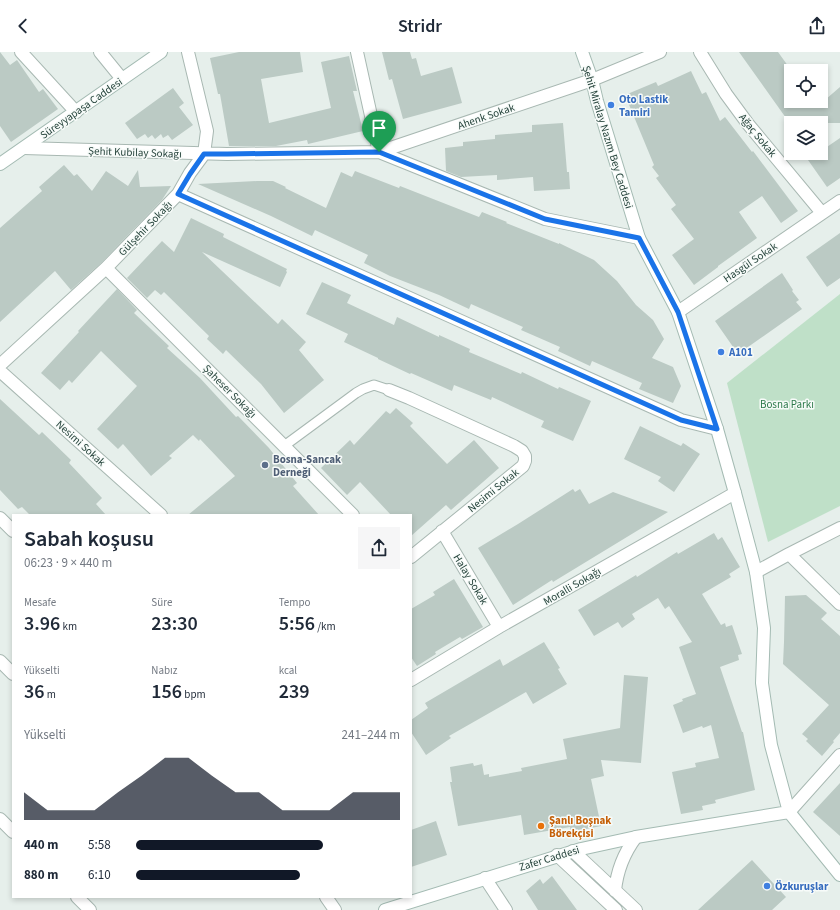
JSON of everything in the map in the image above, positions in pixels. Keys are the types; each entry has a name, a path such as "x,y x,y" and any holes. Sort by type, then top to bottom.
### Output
{"street":[{"path":"20,52 76,112"},
{"path":"100,52 122,79"},
{"name":"Süreyyapaşa Caddesi","path":"0,164 161,52"},
{"name":"Gülşehir Sokağı","path":"0,365 106,268 178,194 204,154 207,131 188,52"},
{"path":"357,52 379,152"},
{"name":"Şehit Miralay Nazım Bey Caddesi","path":"582,52 592,80 597,102 639,238 678,312 717,429 735,493 756,572 764,628 762,683 770,745 789,812 840,875"},
{"name":"Ahenk Sokak","path":"379,152 592,80 660,52"},
{"name":"Ağaç Sokak","path":"700,52 726,94 748,124 822,213"},
{"name":"Şehit Kubilay Sokağı","path":"24,148 204,154 379,152 545,219 639,238"},
{"path":"178,194 681,420 717,429"},
{"name":"Hasgül Sokak","path":"678,312 840,201"},
{"name":"Şaheser Sokağı","path":"106,268 352,514"},
{"name":"Nesimi Sokak","path":"0,371 160,514"},
{"name":"Nesimi Sokak","path":"389,390 514,446 525,456 523,466 412,556"},
{"name":"Moralli Sokağı","path":"412,679 735,493"},
{"path":"0,518 12,530"},
{"path":"756,572 840,528"},
{"name":"Halay Sokak","path":"442,531 499,628"},
{"path":"789,554 840,604"},
{"path":"0,662 12,673"},
{"path":"789,812 840,755"},
{"name":"Zafer Caddesi","path":"385,910 573,851 636,837 789,812"},
{"path":"0,819 12,831"},
{"path":"615,891 616,879 622,860 627,849 636,837"},
{"path":"573,851 636,910"},
{"path":"557,856 616,910"},
{"path":"485,878 506,910"},
{"path":"78,898 90,910"},
{"path":"327,898 335,910"}],"lane":[{"path":"284,446 363,389 374,385 389,390"}],"green space":[{"name":"Bosna Parkı","path":"840,294 840,506 768,542 727,383"}],"building":[{"path":"0,52 10,65 17,60 39,92 43,89 58,109 11,142 0,126"},
{"path":"239,52 300,52 303,72 261,79 269,123 331,108 321,62 349,56 357,91 353,91 363,131 308,144 307,140 276,146 229,146 220,94 218,94 210,58"},
{"path":"382,52 410,52 412,59 416,58 421,76 452,67 462,103 403,119 392,79 389,80"},
{"path":"739,52 778,52 787,64 784,64 784,108 828,108 828,97 840,87 840,123 828,123 828,116 785,116"},
{"path":"691,71 702,94 706,92 720,121 725,117 752,152 753,151 798,211 781,223 762,196 739,212 757,238 694,285 672,255 694,239 671,209 676,205 656,178 659,176 652,167 654,165 625,95 656,82 658,86"},
{"path":"173,88 184,103 179,107 193,125 172,140 168,135 163,138 161,134 155,139 152,135 148,138 145,134 137,139 125,123"},
{"path":"563,123 570,189 534,191 533,177 497,180 497,175 461,177 446,171 445,148 463,146 463,142 495,139 495,135 532,132 532,125"},
{"path":"840,138 840,178 827,187 808,160 828,160 828,146"},
{"path":"64,165 74,176 77,174 92,191 106,171 128,186 138,170 140,187 171,186 162,200 101,263 71,290 55,271 0,322 0,228 42,191 39,187"},
{"path":"355,171 399,188 400,186 479,217 482,212 507,222 506,223 559,243 594,260 617,281 636,305 653,320 664,339 652,358 673,367 681,386 673,403 639,389 642,383 592,361 590,366 558,351 560,347 521,330 523,327 471,304 469,309 439,295 390,276 364,263 368,255 315,230 312,236 198,184 273,181 326,208 341,172 352,177"},
{"path":"191,218 224,234 223,237 287,269 280,287 202,252 278,324 282,319 306,342 299,350 324,380 284,413 261,384 226,350 223,354 207,339 209,336 164,292 161,295 155,290 147,298 127,278 162,241 174,252"},
{"path":"840,233 840,278 827,287 806,257"},
{"path":"782,273 799,300 796,302 802,309 738,354 715,321"},
{"path":"322,282 351,295 347,303 394,325 397,317 439,337 439,335 470,349 469,352 591,401 573,441 541,427 544,421 492,397 491,400 454,385 452,391 411,373 410,374 344,342 348,334 306,314"},
{"path":"117,289 137,310 134,313 169,346 167,348 200,378 236,417 238,416 269,448 297,483 293,486 318,514 189,514 235,476 200,439 199,441 193,435 169,456 172,458 151,476 123,444 118,449 97,429 137,386 101,351 72,383 69,380 60,390 41,373 79,332 78,331"},
{"path":"0,399 39,435 42,432 71,460 69,463 102,498 96,504 105,514 29,514 22,507 18,509 0,490"},
{"path":"396,408 413,423 410,426 447,464 474,440 499,468 451,510 446,505 412,535 412,514 390,514 360,482 347,495 321,468 350,440 354,445 386,411 390,414"},
{"path":"640,426 681,446 683,443 700,454 674,492 658,481 661,477 624,459"},
{"path":"573,489 575,492 580,489 589,504 613,492 668,512 553,582 552,580 513,605 478,548"},
{"path":"714,533 718,540 722,537 740,567 729,574 731,577 702,594 721,625 725,623 726,627 732,625 742,654 738,655 739,660 720,667 743,732 755,790 715,800 716,803 702,806 703,810 681,814 672,772 696,767 695,763 719,758 711,725 703,728 702,726 683,733 673,705 683,701 682,699 696,694 679,647 692,642 669,606 665,609 658,598 632,614 635,619 622,628 618,622 594,636 578,610 636,575 637,577 677,552 678,554"},
{"path":"454,579 483,627 462,639 460,637 435,652 436,654 417,666 412,658 412,608 435,595 433,592"},
{"path":"806,595 827,613 821,619 840,636 840,733 822,756 806,741 808,739 802,734 829,705 783,664 785,596"},
{"path":"544,642 560,668 558,669 567,684 533,704 526,692 449,736 451,738 426,755 412,734 412,719 428,708 425,703 500,659 503,666"},
{"path":"624,675 648,677 641,763 601,760 604,776 591,779 601,826 571,832 570,827 524,835 521,815 458,826 450,782 452,782 450,767 473,763 474,766 482,764 484,775 489,774 489,777 522,771 521,768 567,759 563,739 620,728"},
{"path":"840,783 840,836 813,812"},
{"path":"436,821 447,855 412,867 412,830"},
{"path":"752,860 786,897 772,910 698,910"},
{"path":"552,876 577,910 538,910 526,891 540,879 543,884"}],"place":[{"name":"Oto Lastik Tamiri","path":"611,105"},
{"name":"A101","path":"721,352"},
{"name":"Bosna-Sancak Derneği","path":"265,465"},
{"name":"Şanlı Boşnak Börekçisi","path":"541,826"},
{"name":"Özkuruşlar","path":"767,886"}],"route":[{"path":"379,152 545,219 639,238 678,312 717,429 681,420 178,194 204,154 379,152"}]}
